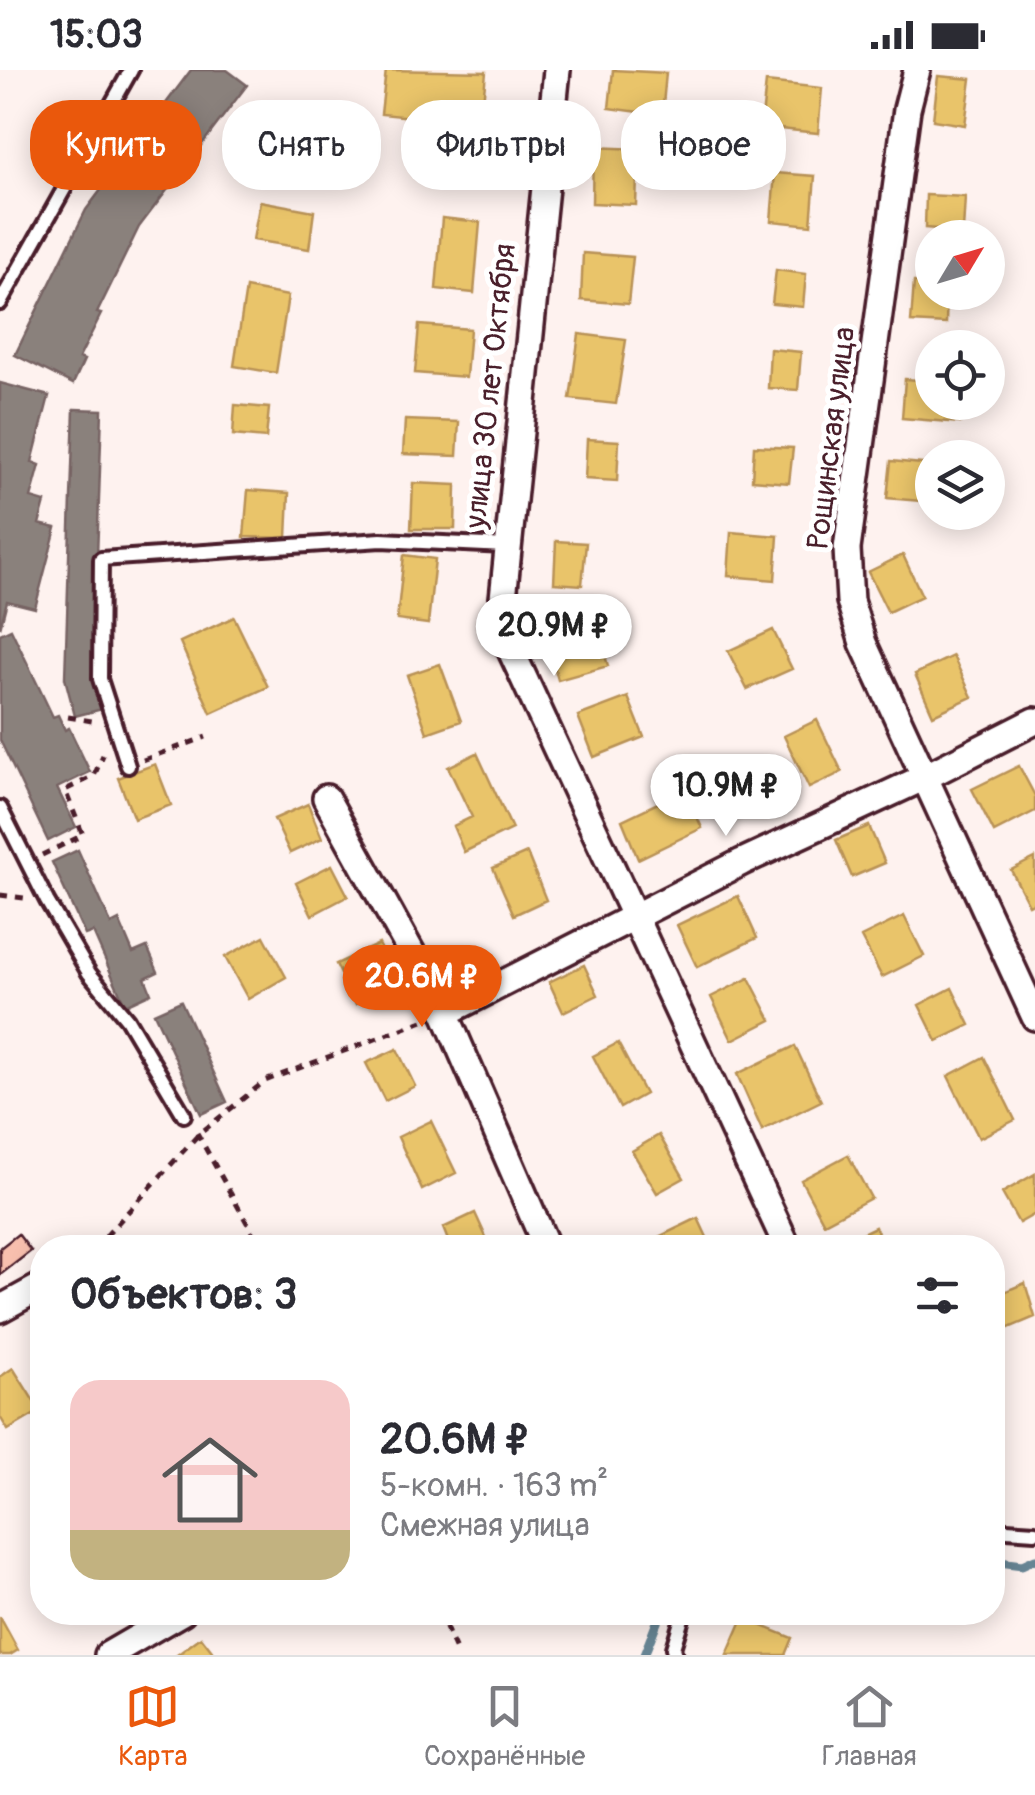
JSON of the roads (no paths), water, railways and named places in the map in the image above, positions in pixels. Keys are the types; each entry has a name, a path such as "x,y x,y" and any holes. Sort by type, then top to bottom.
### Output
{"street":[{"name":"улица 30 лет Октября","path":"556,70 500,618 508,644 782,1235"},
{"name":"Рощинская улица","path":"917,70 906,109 847,549 850,601 863,643 923,778 1035,1017"},
{"path":"445,1013 635,915 1035,722"},
{"path":"326,798 445,1013 542,1235"},
{"path":"0,1309 30,1293"},
{"path":"108,1655 160,1625"}],"lane":[{"path":"0,302 131,70"},
{"path":"128,766 100,678 101,558 381,540 506,546"},
{"path":"0,808 89,973 128,1019 184,1115"},
{"path":"1005,1530 1035,1532"},
{"path":"675,1655 673,1648 680,1625"}],"waterway":[{"path":"1005,1563 1022,1565 1035,1559"},
{"path":"644,1655 656,1625"}]}
